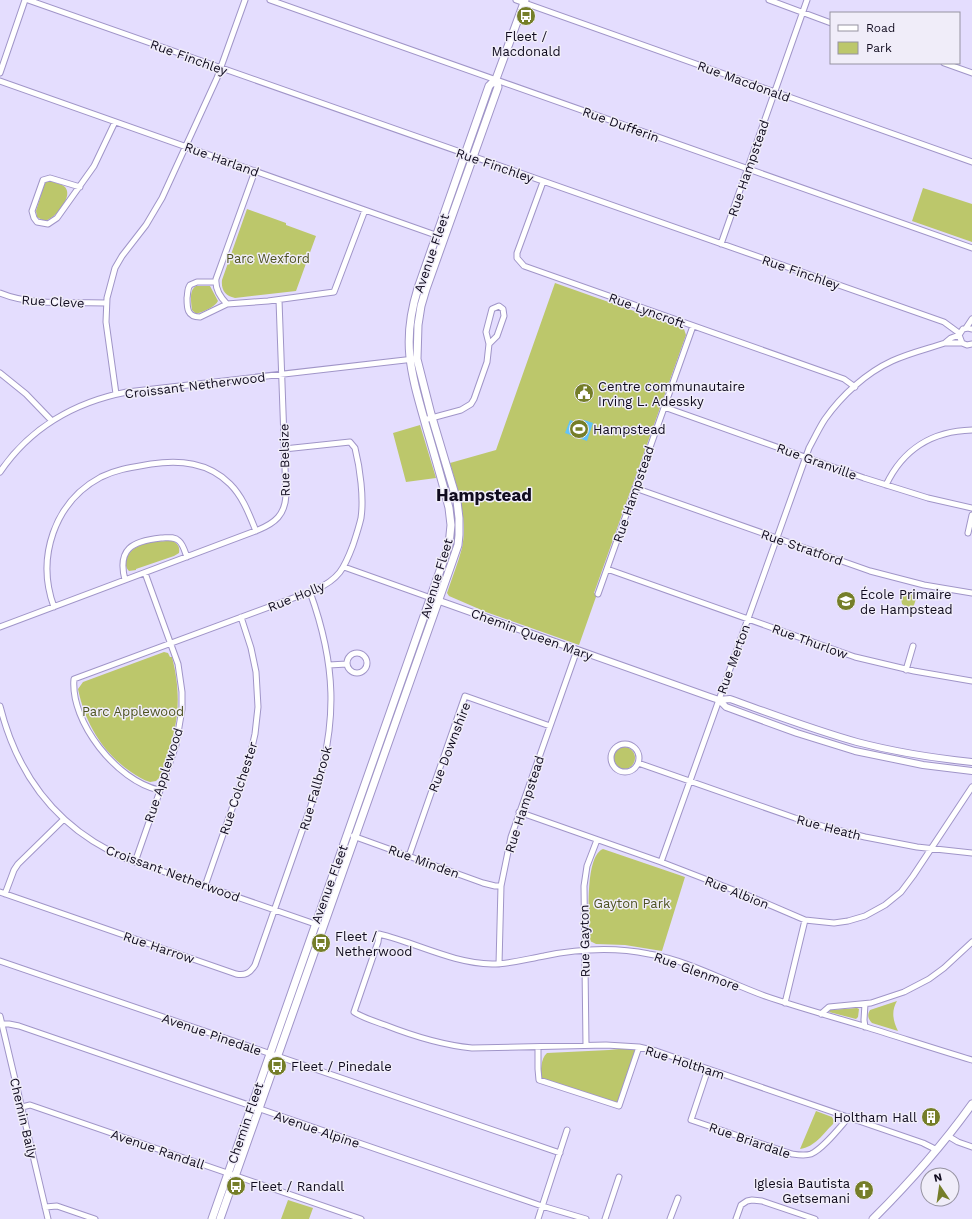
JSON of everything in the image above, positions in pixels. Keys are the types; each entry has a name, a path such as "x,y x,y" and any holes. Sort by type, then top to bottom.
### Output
{"main road":[{"name":"Avenue Fleet","path":"287,1029 458,545 459,525 457,501 413,359 409,339 412,313 418,288 489,86 496,79 524,1"},
{"name":"Avenue Fleet","path":"280,1026 449,544 451,525 448,502 413,383 413,359 421,306 498,88 496,79"},
{"name":"Chemin Fleet","path":"212,1219 280,1026"},
{"name":"Chemin Fleet","path":"220,1219 287,1029"},
{"path":"873,1219 937,1150 972,1104"}],"street":[{"name":"Rue Finchley","path":"27,0 944,322 959,334"},
{"path":"0,73 27,0"},
{"path":"116,394 106,330 106,303 115,268 153,214 186,146 220,68 245,0"},
{"name":"Rue Dufferin","path":"270,0 972,248"},
{"name":"Rue Macdonald","path":"516,0 524,1 972,162"},
{"path":"769,0 830,23"},
{"name":"Rue Hampstead","path":"720,244 807,0"},
{"path":"947,64 972,73"},
{"name":"Rue Harland","path":"0,81 444,238"},
{"path":"80,187 50,178 43,180 32,211 34,218 37,222 42,224 53,222 57,218 80,187 94,166 115,122"},
{"path":"227,304 218,293 215,282 255,171"},
{"name":"Rue Lyncroft","path":"543,182 517,253 517,258 528,268 844,379 855,387"},
{"path":"215,282 197,282 190,285 187,309 189,313 195,317 200,317 227,304 243,304 279,300 334,292 365,210"},
{"name":"Rue Cleve","path":"0,293 13,298 29,301 106,303"},
{"name":"Rue Belsize","path":"0,627 256,531 268,526 280,516 284,508 286,495 279,300"},
{"path":"424,420 461,410 471,404 487,362 489,344 486,332 489,319 492,309 499,306 503,309 504,316 498,336 489,344"},
{"path":"945,343 966,328 972,319"},
{"name":"Rue Hampstead","path":"598,594 693,326"},
{"path":"966,328 972,329"},
{"path":"959,334 960,341 962,343"},
{"path":"945,343 972,344"},
{"name":"Rue Merton","path":"661,862 776,538 806,457 825,419 855,387 891,361 945,343"},
{"name":"Croissant Netherwood","path":"0,472 32,435 52,421 83,404 116,394 413,359"},
{"path":"0,373 26,394 52,421"},
{"name":"Rue Granville","path":"664,407 886,486 928,498 972,508"},
{"path":"886,486 901,461 921,444 944,433 972,430"},
{"name":"Rue Holly","path":"159,790 142,784 121,770 92,738 85,725 76,701 73,687 74,679 310,592 326,585 340,573 344,567 358,530 362,510 355,448 350,442 284,449"},
{"path":"54,607 50,596 47,568 48,546 53,530 63,513 78,494 93,482 113,472 160,463 178,462 202,466 222,478 239,494 256,531"},
{"name":"Rue Stratford","path":"635,488 894,578 931,587 972,593"},
{"path":"968,533 972,515"},
{"path":"125,580 122,570 122,561 127,551 137,543 150,539 175,538 181,544 187,557"},
{"name":"Chemin Queen Mary","path":"344,567 719,700 730,699 858,742 913,754 972,762"},
{"name":"Rue Thurlow","path":"607,569 855,657 906,670 972,680"},
{"name":"Rue Applewood","path":"134,862 176,745 182,709 178,664 145,573"},
{"name":"Rue Fallbrook","path":"274,910 324,766 331,724 331,684 329,665 323,633 310,592"},
{"name":"Rue Colchester","path":"205,886 249,760 257,720 257,685 254,660 241,618"},
{"path":"906,670 913,646"},
{"name":"Rue Hampstead","path":"499,964 501,886 511,837 577,650"},
{"path":"329,665 346,664"},
{"name":"Rue Downshire","path":"409,856 465,696 550,726"},
{"name":"Chemin Queen Mary","path":"719,700 726,707 797,733 855,751 923,765 972,771"},
{"name":"Croissant Netherwood","path":"0,706 10,740 23,767 36,787 63,820 100,846 134,862 323,926"},
{"path":"855,751 858,742"},
{"path":"629,744 636,750 639,759 638,763 632,770 627,772 618,770 612,764 611,755 613,750 620,745 629,744"},
{"name":"Rue Heath","path":"638,763 795,818 829,828 883,841 972,853"},
{"name":"Rue Albion","path":"520,812 661,862 749,896 805,920 827,923 855,919 876,910 901,892 972,787"},
{"path":"2,893 18,864 63,820"},
{"name":"Rue Minden","path":"348,834 484,883 501,886"},
{"name":"Rue Gayton","path":"586,1045 584,886 587,866 597,840"},
{"name":"Rue Harrow","path":"2,893 240,975 247,973 252,969 274,910"},
{"path":"785,1003 805,920"},
{"name":"Rue Glenmore","path":"354,1012 378,942 379,934 393,937 451,958 480,963 512,963 544,956 584,951 629,951 661,956 697,968 753,992 785,1003 972,1060"},
{"path":"821,1014 829,1007 881,1001 904,992 929,979 949,964 972,942"},
{"name":"Avenue Pinedale","path":"0,961 560,1154"},
{"path":"865,1004 865,1027"},
{"name":"Rue Holtham","path":"354,1012 397,1030 446,1045 472,1048 586,1045 639,1047 663,1053 849,1117 925,1144 937,1150"},
{"name":"Chemin Baily","path":"0,1016 48,1219"},
{"name":"Avenue Alpine","path":"2,1024 19,1026 542,1206 586,1219"},
{"path":"538,1047 539,1080 619,1106 639,1047"},
{"name":"Rue Briardale","path":"708,1069 691,1120 792,1154 805,1155 811,1154 819,1148 849,1117"},
{"name":"Avenue Randall","path":"22,1107 30,1106 361,1219"},
{"path":"538,1219 567,1130"},
{"path":"948,1136 972,1147"},
{"path":"605,1219 619,1177"},
{"path":"670,1219 678,1198"},
{"path":"736,1219 741,1206 747,1201 752,1200 762,1201 815,1219"},
{"path":"45,1207 54,1206 95,1219"}],"green space":[{"path":"50,181 65,187 67,196 62,207 53,217 44,221 37,217 36,211 44,185 46,182"},
{"path":"923,188 972,204 972,242 912,221"},
{"name":"Parc Wexford","path":"247,209 316,236 296,291 235,298 224,292 222,280"},
{"path":"555,283 682,328 684,329 686,335 594,593 597,594 579,645 486,612 449,596 447,593 462,548 464,537 461,505 450,463 496,450"},
{"path":"196,286 210,286 218,301 212,307 196,314 192,310 191,293"},
{"path":"420,425 436,478 406,482 393,433"},
{"path":"173,541 178,546 179,553 136,570 129,571 127,569 126,560 134,549 146,543"},
{"path":"905,592 912,594 916,599 913,608 908,608 902,604 901,598"},
{"name":"Parc Applewood","path":"164,652 168,653 170,657 172,657 176,674 178,704 174,732 160,777 156,781 150,782 131,772 112,756 104,746 90,725 81,702 78,689 83,682"},
{"path":"624,747 628,748 634,754 634,762 628,768 624,769 620,768 614,762 613,758 614,754 620,748"},
{"name":"Gayton Park","path":"603,849 685,877 662,951 625,945 596,944 590,941 590,876 597,854"},
{"path":"897,1001 893,1016 898,1031 872,1023 868,1015 870,1010"},
{"path":"859,1009 858,1017 856,1019 829,1012 830,1010"},
{"path":"639,1047 619,1106 539,1080 543,1058 547,1053"},
{"path":"816,1111 832,1117 834,1121 833,1124 814,1143 800,1149"},
{"path":"288,1200 313,1208 309,1219 281,1219"}],"water":[{"name":"Hampstead","path":"570,420 582,424 584,420 593,423 587,441 565,433"}],"place":[{"name":"Fleet / Macdonald","path":"526,16"},
{"name":"Centre communautaire Irving L. Adessky","path":"584,393"},
{"name":"Hampstead","path":"579,429"},
{"name":"École Primaire de Hampstead","path":"846,601"},
{"name":"Fleet / Netherwood","path":"321,943"},
{"name":"Fleet / Pinedale","path":"277,1066"},
{"name":"Holtham Hall","path":"931,1117"},
{"name":"Fleet / Randall","path":"236,1186"},
{"name":"Iglesia Bautista Getsemani","path":"864,1190"}],"district":[{"name":"Hampstead","path":"484,495"}]}
